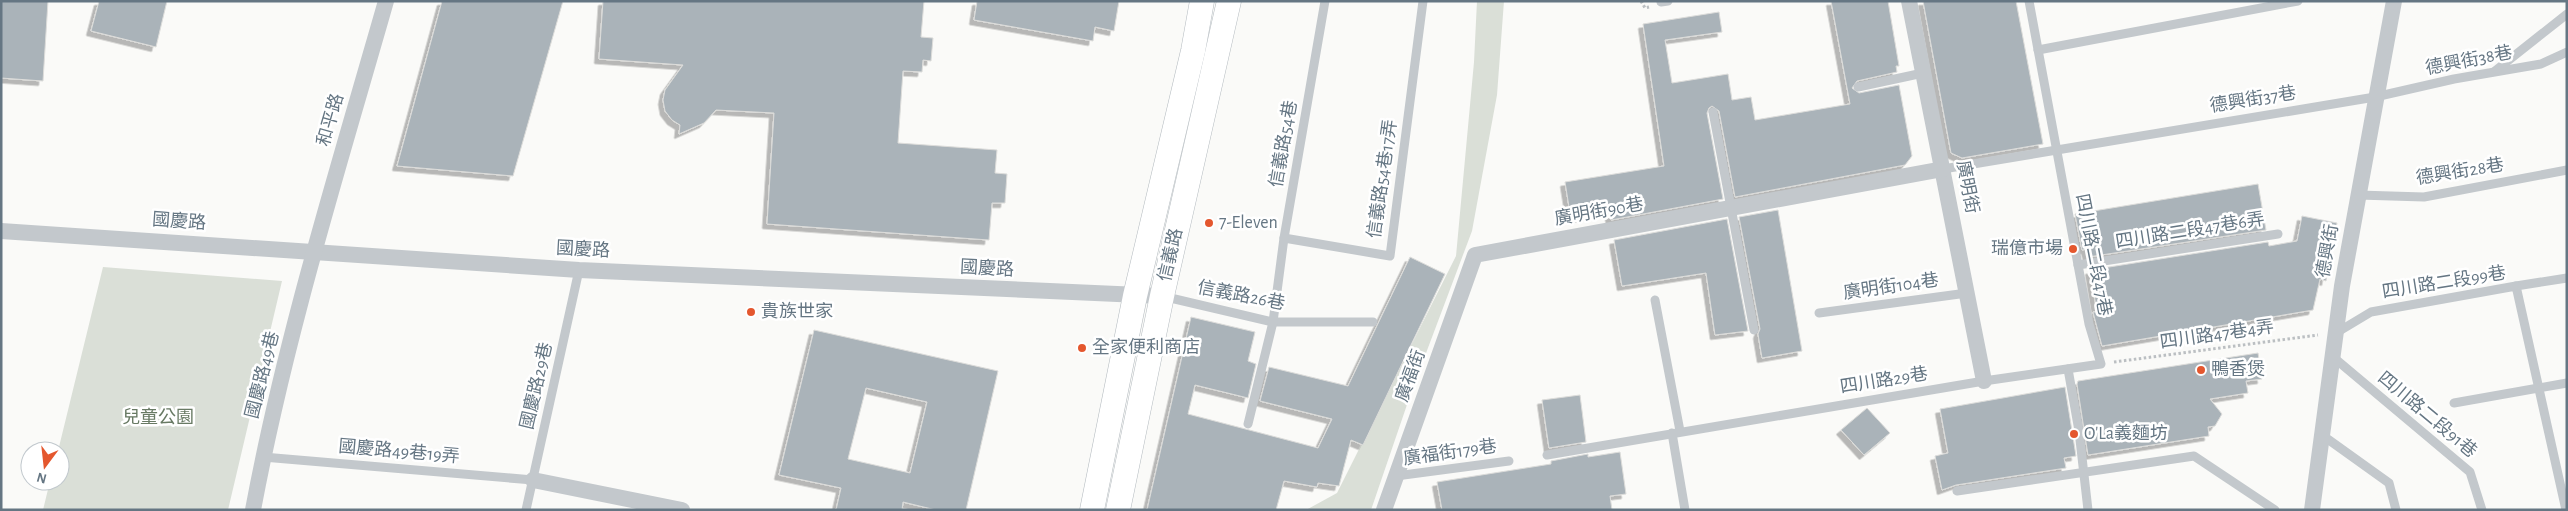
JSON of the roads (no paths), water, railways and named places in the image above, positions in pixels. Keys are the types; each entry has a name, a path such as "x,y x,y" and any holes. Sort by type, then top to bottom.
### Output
{"street":[{"name":"和平路","path":"315,251 386,1"},
{"name":"信義路","path":"1092,510 1135,296 1193,51 1202,1"},
{"name":"信義路","path":"1118,510 1162,296 1230,1"},
{"name":"廣明街","path":"1909,1 1984,381"},
{"name":"德興街","path":"2312,510 2336,333 2358,195 2394,1"},
{"name":"廣明街90巷","path":"1475,255 1943,169"},
{"name":"國慶路","path":"1,230 579,270 1162,296"},
{"name":"國慶路49巷","path":"253,510 263,457 315,251"},
{"name":"廣福街","path":"1384,510 1475,255"},
{"path":"532,480 682,510"}],"lane":[{"name":"信義路54巷","path":"1248,424 1273,322 1284,238 1325,1"},
{"name":"信義路54巷17弄","path":"1284,238 1390,256 1423,1"},
{"name":"四川路二段47巷","path":"2029,1 2089,324 2101,364"},
{"path":"2038,50 2298,1"},
{"path":"2493,73 2567,14"},
{"name":"德興街38巷","path":"2375,97 2541,64 2567,52"},
{"path":"1858,87 1924,73"},
{"name":"德興街37巷","path":"1943,169 2375,97"},
{"path":"1713,112 1754,330"},
{"name":"德興街28巷","path":"2358,195 2424,197 2567,170"},
{"name":"四川路二段47巷6弄","path":"2078,265 2278,234"},
{"name":"國慶路29巷","path":"526,510 579,270"},
{"path":"2516,286 2567,278"},
{"name":"四川路二段99巷","path":"2336,333 2371,312 2516,286 2566,510"},
{"name":"廣明街104巷","path":"1819,313 1967,293"},
{"name":"信義路26巷","path":"1162,296 1273,322 1373,322"},
{"path":"1655,300 1676,432 1685,510"},
{"name":"四川路二段91巷","path":"2333,357 2470,472 2482,510"},
{"name":"四川路29巷","path":"1547,455 1984,381 2101,364"},
{"path":"2068,369 2085,470 2088,510"},
{"path":"2454,403 2567,383"},
{"path":"2322,435 2389,483 2396,510"},
{"path":"1956,491 2085,470 2194,456 2275,510"},
{"name":"國慶路49巷19弄","path":"263,457 532,480"},
{"name":"廣福街179巷","path":"1396,476 1509,461"}],"place":[{"name":"7-Eleven","path":"1209,223"},
{"name":"瑞億市場","path":"2073,249"},
{"name":"貴族世家","path":"751,312"},
{"name":"全家便利商店","path":"1082,348"},
{"name":"鴨香煲","path":"2201,370"},
{"name":"O'La義麵坊","path":"2074,434"}],"park label":[{"name":"兒童公園","path":"158,418"}]}
